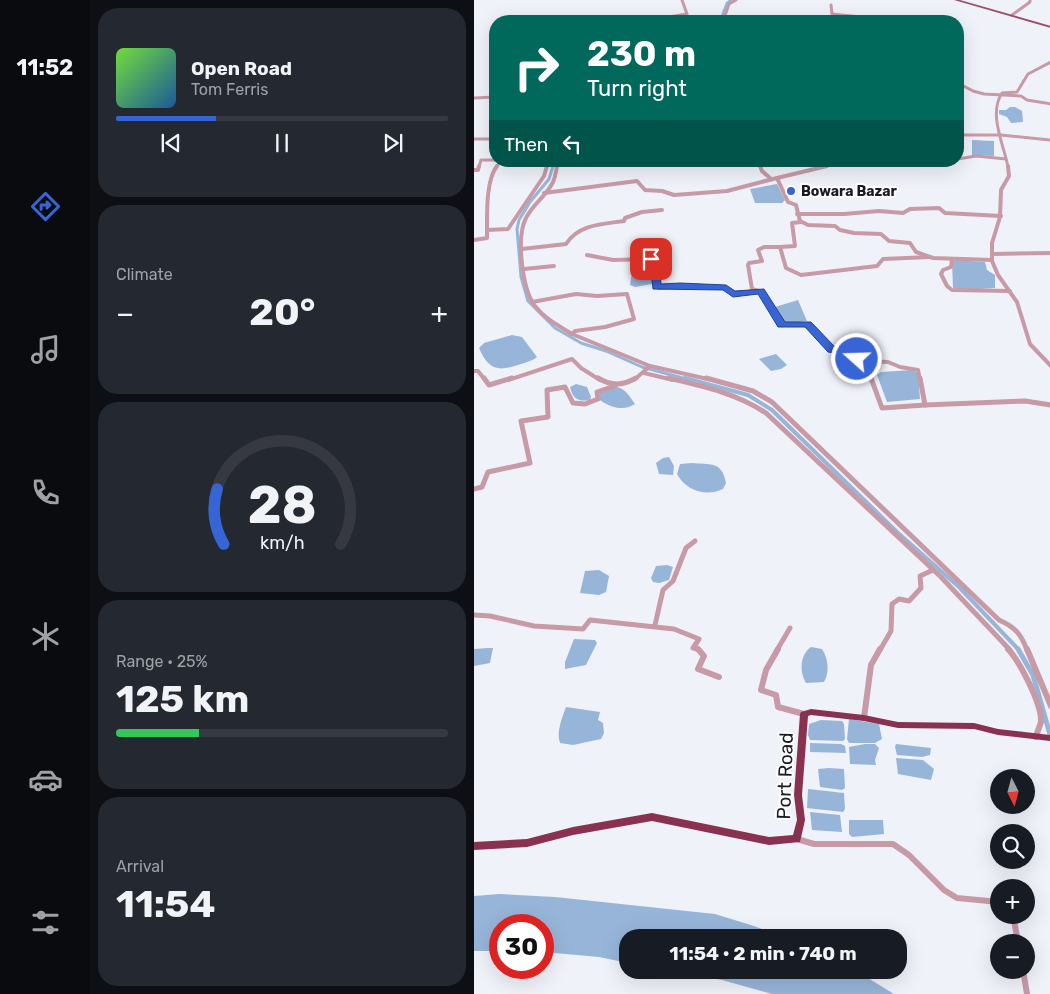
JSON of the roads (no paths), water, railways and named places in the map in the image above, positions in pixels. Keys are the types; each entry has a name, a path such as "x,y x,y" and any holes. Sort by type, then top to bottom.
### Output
{"highway":[{"name":"Port Road","path":"474,846 527,843 573,831 652,818 769,841 797,839 802,820 798,795 804,714 811,712 864,718 898,725 974,726 998,732 1050,738"}],"main road":[{"path":"956,0 1050,28"}],"street":[{"path":"681,15 687,14 682,0"},
{"path":"725,15 729,4 736,0"},
{"path":"1012,16 1030,0"},
{"path":"831,6 832,14 842,15"},
{"path":"1050,62 1028,74 1017,92 1002,93 999,96 996,112 997,126 1009,174 1000,197 1001,216 993,235 992,254 996,271 1016,301 1033,349 1050,366"},
{"path":"964,86 978,93 999,96 1021,96 1027,100 1050,104"},
{"path":"474,98 489,97"},
{"path":"964,135 1050,140"},
{"path":"474,139 489,139"},
{"path":"964,158 976,156 1006,159"},
{"path":"474,170 478,170 481,160 489,160"},
{"path":"474,240 487,238 489,187 492,173 496,167"},
{"path":"487,230 508,229 544,176 547,167"},
{"path":"558,167 555,177 535,202 522,223 520,242 528,290 532,302 553,323 591,343 650,366 727,382 753,391 772,402 1000,620 1012,626 1021,635 1050,706"},
{"path":"760,167 770,178"},
{"path":"544,192 635,181 646,190 662,191 674,195 727,191 770,178 824,167"},
{"path":"777,178 788,202 796,205 797,214 801,222"},
{"path":"797,214 844,214 879,211 902,213 910,209 936,208 945,213 1001,216"},
{"path":"522,249 566,244 571,235 582,228 624,222 625,218 638,216 642,212 662,210"},
{"path":"761,290 752,289 748,264 762,261 759,249 795,246 792,223 801,222 808,225 834,226 854,233 880,234 889,241 910,243 916,252 930,257"},
{"path":"780,247 786,268 801,275 877,266 883,259 930,257 992,260"},
{"path":"992,254 1050,253"},
{"path":"587,255 613,260 651,259 654,261 657,288 680,286 726,288 733,294 761,290"},
{"path":"952,259 951,267 943,270 942,274 952,290 1010,291"},
{"path":"524,268 554,266"},
{"path":"761,290 781,325 807,324 832,350 852,352 857,359 865,362 888,362 900,367 918,370 925,405"},
{"path":"532,302 576,294 596,296 628,294 634,319 605,327 575,331 572,334"},
{"path":"474,371 478,371 489,385 521,377 541,368 572,359 599,380 616,386"},
{"path":"865,362 882,408 1025,401 1050,405"},
{"path":"474,488 482,487 488,472 530,463 521,421 548,417 547,390 565,387 573,403 585,404 598,400 597,392 631,382 650,366"},
{"path":"644,373 744,399 766,413 933,570 1017,658 1037,703 1041,721 1038,737"},
{"path":"655,625 663,590 673,581 686,548 695,541"},
{"path":"864,718 871,665 891,631 892,604 894,600 899,599 909,601 921,588 920,576 933,570"},
{"path":"474,615 490,616 534,626 583,629 590,620 655,625 680,630 688,637 698,638 693,648 698,649 704,656 698,669 719,676"},
{"path":"790,628 766,670 761,690 776,695 778,707 804,714"},
{"path":"797,839 814,844 893,844 909,855 944,890 957,898 990,901"},
{"path":"1024,979 1027,994"}],"water":[{"path":"1010,107 1015,107 1022,111 1023,122 1011,123 1007,117 999,114 999,110 1006,110"},
{"path":"972,140 994,141 994,156 972,155"},
{"path":"777,184 785,200 782,203 755,203 750,189"},
{"path":"955,260 985,262 987,270 995,275 995,288 962,290 953,288 952,262"},
{"path":"632,272 652,273 652,284 635,287 630,285"},
{"path":"798,300 807,321 784,324 775,307"},
{"path":"512,335 522,337 537,357 511,367 494,367 482,355 479,348 484,343"},
{"path":"776,354 787,365 781,369 771,371 759,359"},
{"path":"912,370 918,373 920,399 887,402 877,375 881,372"},
{"path":"576,384 587,387 591,397 590,400 579,400 574,397 570,387"},
{"path":"617,387 625,391 635,404 626,408 617,408 600,400 600,392"},
{"path":"669,457 674,466 673,475 659,474 656,463 663,458"},
{"path":"680,464 709,464 718,467 726,483 723,489 703,492 686,485 677,474"},
{"path":"667,565 673,567 669,580 659,583 653,582 651,578 656,566"},
{"path":"599,570 609,576 606,592 599,595 580,593 585,571"},
{"path":"574,639 595,640 597,643 586,665 565,669 565,662"},
{"path":"811,647 822,649 826,657 828,670 824,682 806,683 802,673 803,659 807,650"},
{"path":"493,648 490,663 474,666 474,649"},
{"path":"566,707 600,712 598,720 603,723 604,733 601,739 573,745 560,743 559,730"},
{"path":"849,719 879,724 882,739 875,743 849,743 847,739"},
{"path":"821,720 842,721 845,739 843,741 810,740 808,735 809,724"},
{"path":"810,743 841,744 845,746 846,753 810,752"},
{"path":"875,744 879,748 875,760 876,765 850,764 849,747"},
{"path":"896,744 931,748 930,755 922,757 897,755"},
{"path":"896,758 923,760 934,769 931,780 898,774"},
{"path":"818,769 844,769 845,788 842,790 820,787"},
{"path":"808,789 844,793 845,809 843,812 807,808"},
{"path":"810,812 840,815 842,832 812,830"},
{"path":"849,820 883,820 884,834 852,837 849,834"},
{"path":"499,894 555,897 715,914 762,929 619,929 619,961 599,957 554,953 554,914 489,914 489,951 474,951 474,896"},
{"path":"717,979 870,979 894,994 772,994"}],"waterway":[{"path":"722,15 727,3 731,0"},
{"path":"553,167 549,179 530,202 519,220 517,229 521,277 528,301 555,328 581,343 606,351 642,367 690,380"},
{"path":"685,378 748,395 772,410 897,532 959,587 1019,650"},
{"path":"1018,649 1033,675 1051,738"}],"place":[{"name":"Bowara Bazar","path":"791,191"}]}
